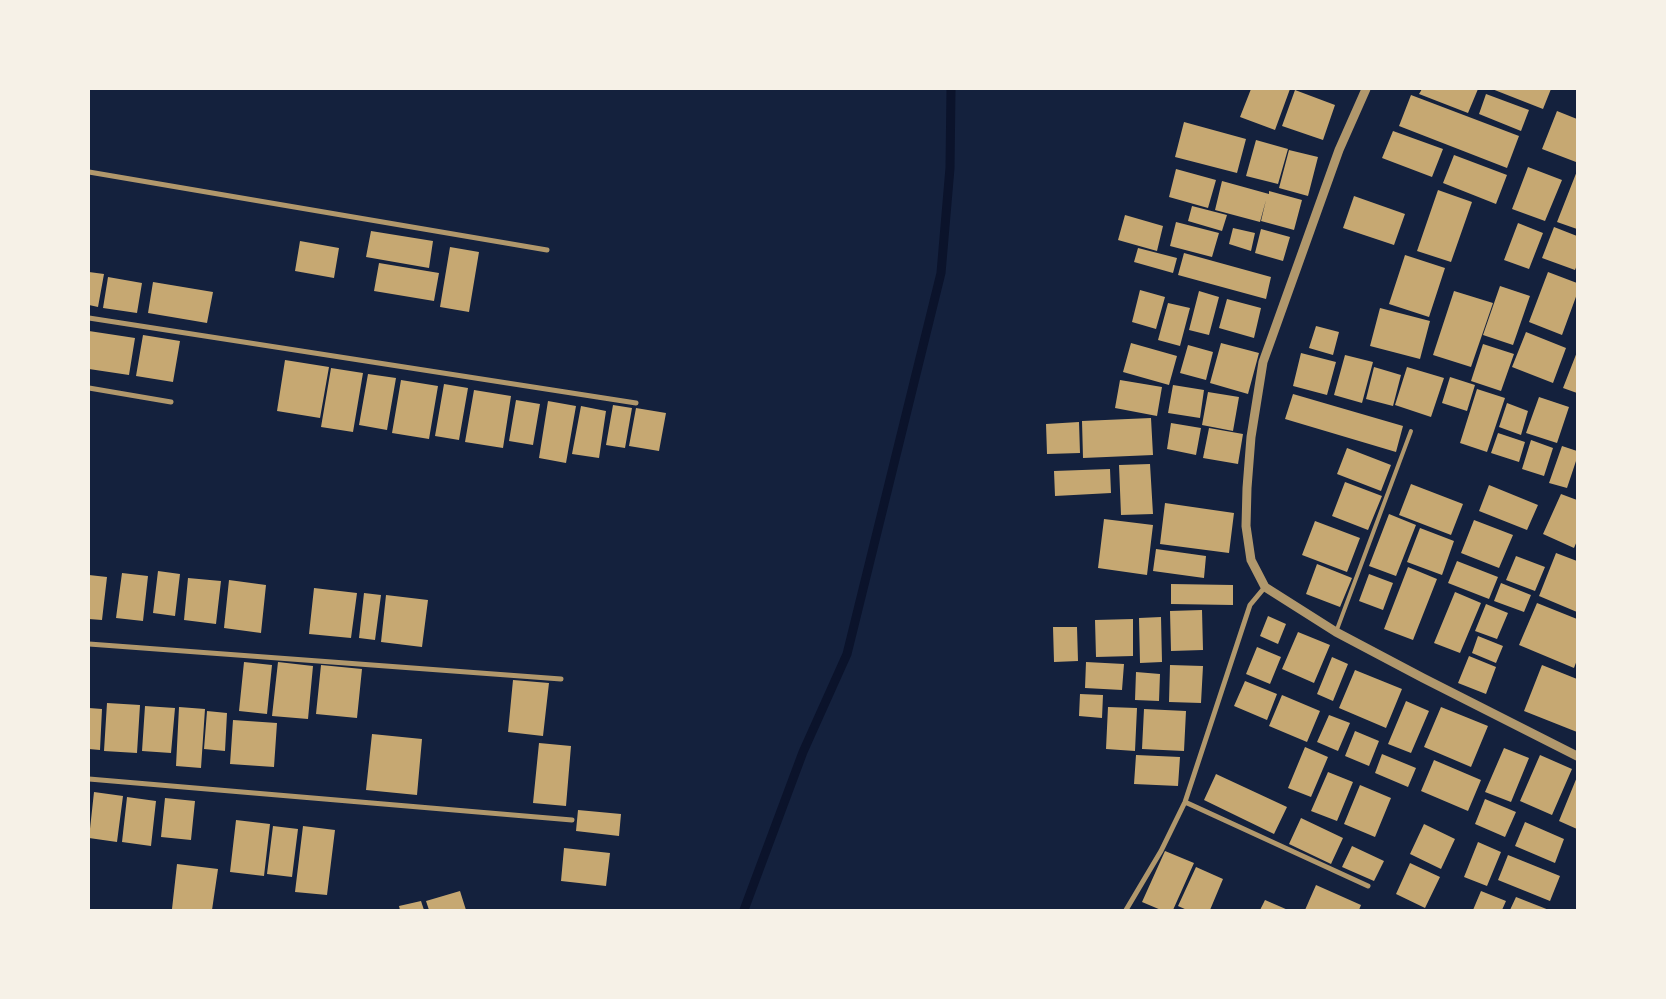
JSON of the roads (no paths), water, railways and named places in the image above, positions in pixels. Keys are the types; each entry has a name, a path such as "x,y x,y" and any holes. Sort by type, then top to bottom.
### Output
{"street":[{"path":"1366,89 1339,150 1264,362 1251,437 1246,526 1251,560 1265,587 1336,632 1577,756"},
{"path":"89,172 547,250"},
{"path":"89,318 636,403"},
{"path":"89,388 171,402"},
{"path":"1126,910 1185,802 1250,605 1265,587"},
{"path":"89,644 562,679"},
{"path":"89,779 572,820"},
{"path":"1185,802 1368,886"}],"lane":[{"path":"1336,632 1411,431"}],"waterway":[{"path":"744,910 803,752 847,654 941,273 950,168 951,89"}]}
